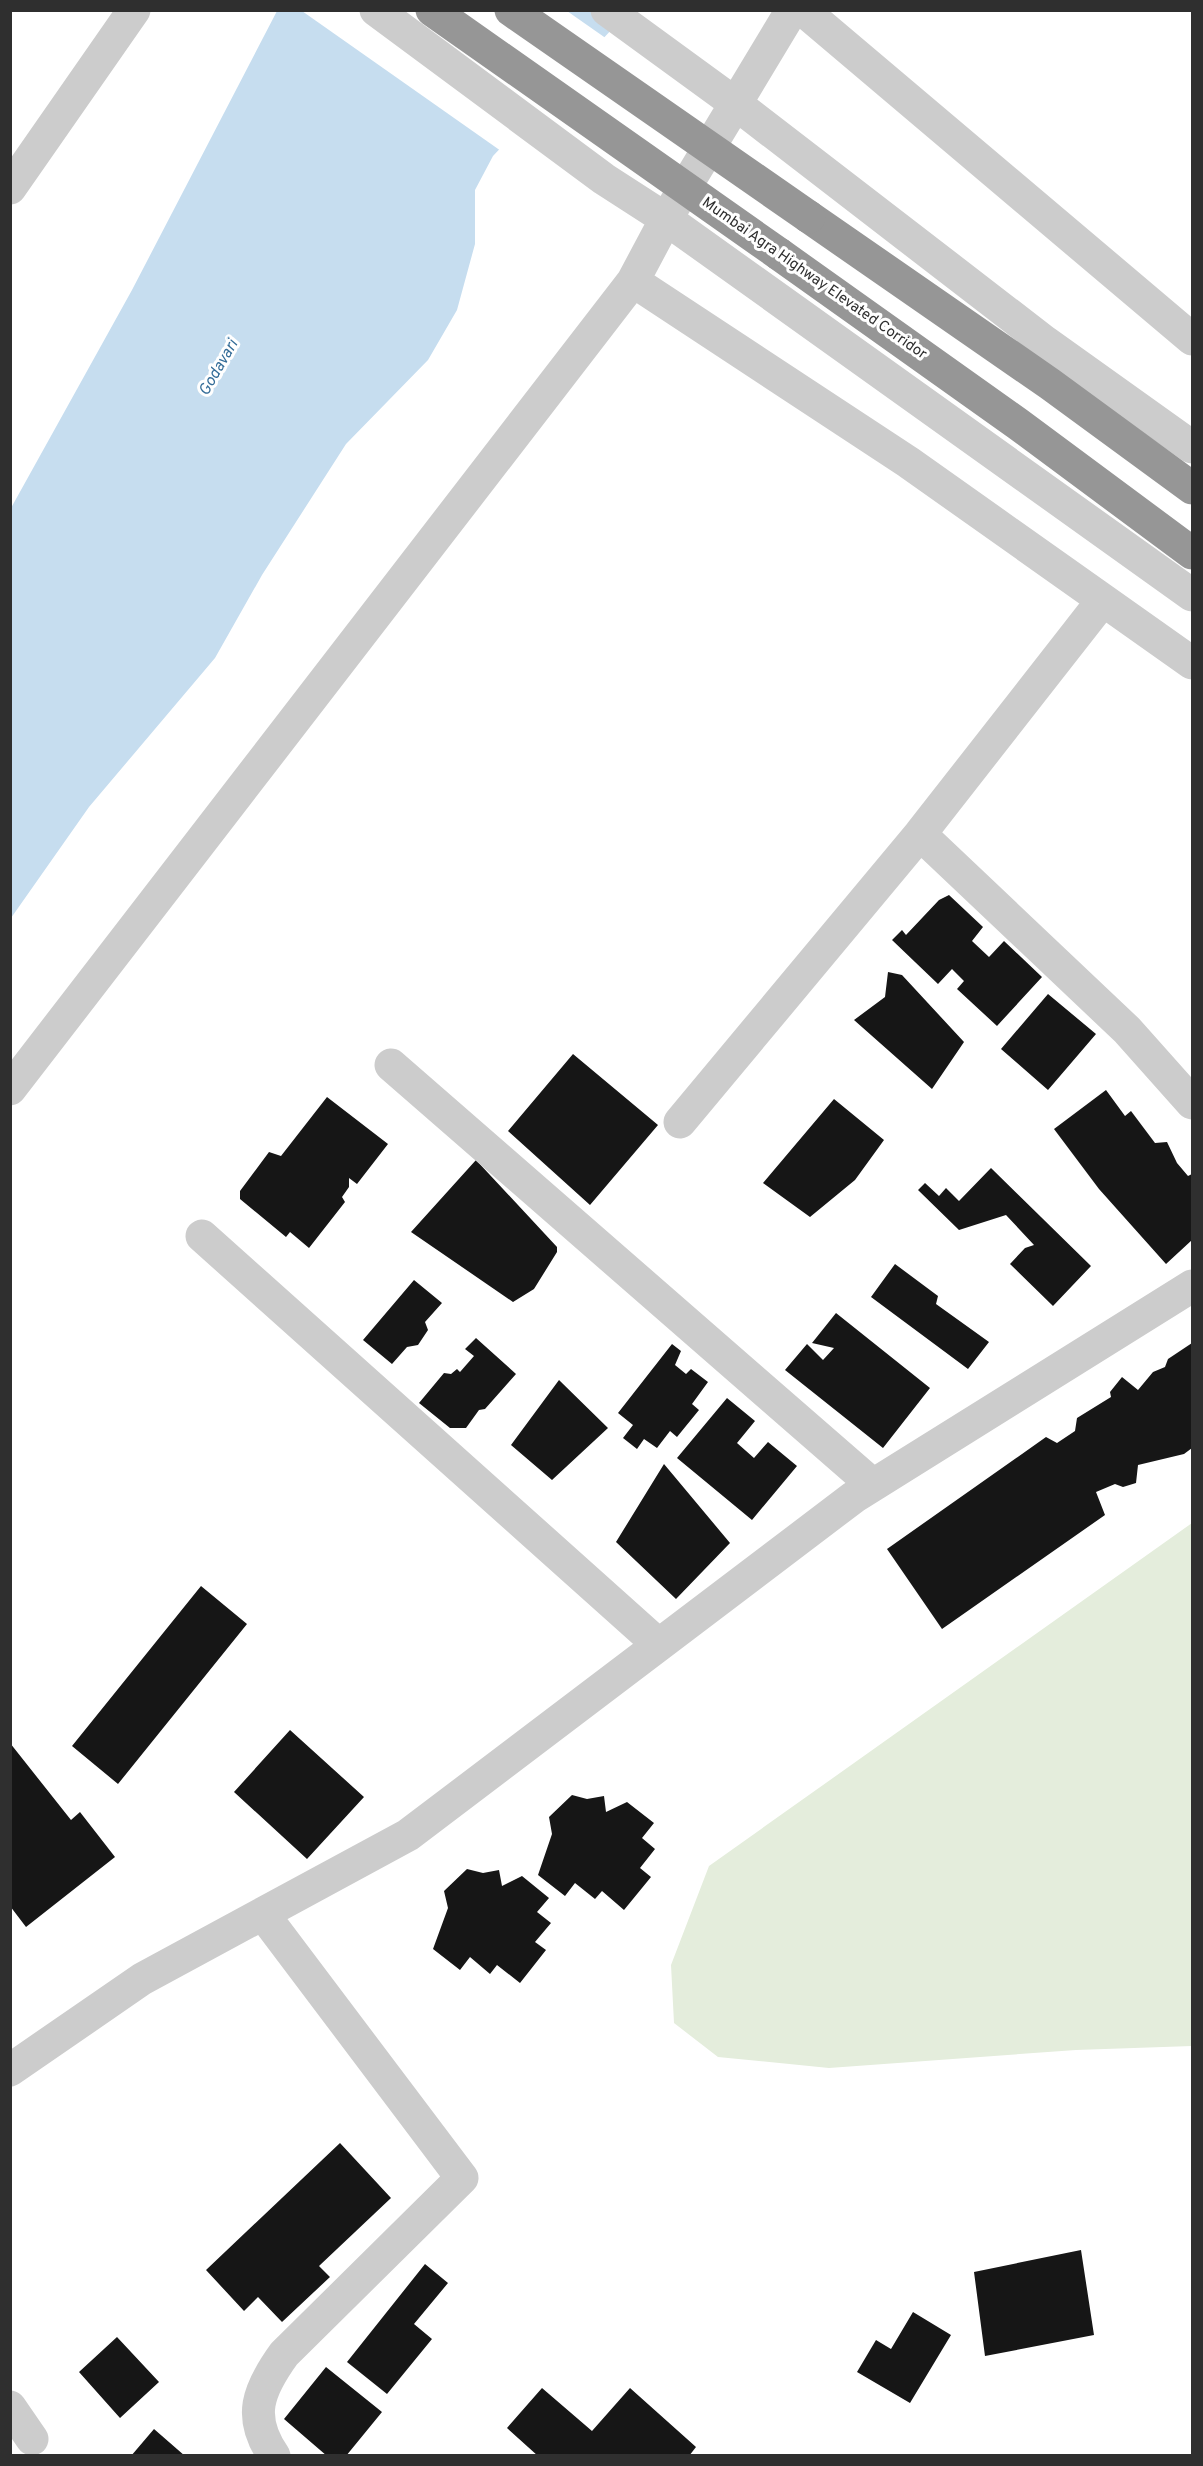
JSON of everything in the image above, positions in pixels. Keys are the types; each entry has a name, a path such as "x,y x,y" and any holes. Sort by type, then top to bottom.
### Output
{"highway":[{"name":"Mumbai Agra Highway Elevated Corridor","path":"432,10 1008,417 1192,553"},
{"path":"511,10 1050,384 1192,489"}],"street":[{"path":"10,188 134,10"},
{"path":"376,10 604,179 666,219 1192,595"},
{"path":"607,10 693,71 1046,342 1192,447"},
{"path":"10,1089 633,281 666,219 792,10"},
{"path":"803,10 1192,339"},
{"path":"633,281 908,462 1192,663"},
{"path":"680,1122 920,834 1103,600"},
{"path":"920,834 1127,1030 1192,1103"},
{"path":"391,1065 873,1485"},
{"path":"202,1236 659,1644"},
{"path":"10,2070 142,1979 408,1834 873,1485 1192,1286"},
{"path":"263,1914 462,2178 284,2354 266,2379 258,2418 263,2439 274,2456"},
{"path":"10,2407 32,2439"}],"green space":[{"path":"1192,1523 1192,2046 1076,2050 829,2068 718,2057 674,2023 671,1965 709,1866"}],"water":[{"name":"Godavari","path":"277,11 629,11 493,156 475,190 475,244 457,310 428,360 346,444 262,575 215,658 89,807 11,918 11,508 132,290"}],"pier":[{"path":"302,11 567,11 607,39 501,151"}],"building":[{"path":"949,895 983,927 972,941 989,957 1004,941 1042,977 997,1026 957,989 964,981 952,969 938,984 892,940 902,930 906,935 939,900"},
{"path":"888,972 902,975 964,1042 932,1089 854,1020 885,997"},
{"path":"1048,994 1096,1034 1048,1090 1001,1049"},
{"path":"573,1054 658,1125 590,1205 508,1131"},
{"path":"1106,1090 1125,1116 1131,1111 1155,1143 1167,1142 1177,1163 1188,1176 1192,1174 1192,1240 1166,1264 1099,1189 1054,1129"},
{"path":"327,1097 388,1144 357,1184 349,1178 349,1187 342,1197 345,1202 309,1248 290,1232 286,1237 240,1199 240,1191 269,1152 281,1156"},
{"path":"834,1099 884,1140 855,1180 810,1217 763,1183"},
{"path":"476,1160 557,1247 557,1252 534,1289 513,1302 411,1232"},
{"path":"991,1168 1091,1266 1053,1306 1010,1264 1025,1248 1034,1245 1006,1215 959,1230 918,1190 925,1183 939,1196 946,1188 959,1201"},
{"path":"895,1264 938,1296 936,1304 989,1342 968,1369 871,1297"},
{"path":"414,1280 442,1303 425,1322 428,1330 418,1345 407,1347 392,1364 363,1340"},
{"path":"836,1313 930,1388 883,1448 785,1370 807,1344 823,1360 834,1348 812,1343"},
{"path":"476,1338 516,1374 485,1409 479,1410 466,1428 450,1428 419,1403 444,1373 451,1374 457,1369 460,1372 474,1356 465,1349"},
{"path":"1192,1343 1192,1448 1184,1454 1138,1465 1136,1483 1123,1487 1115,1484 1096,1492 1105,1515 942,1629 887,1549 1046,1437 1057,1443 1075,1431 1077,1418 1111,1397 1110,1392 1122,1377 1138,1390 1153,1372 1165,1367 1168,1359"},
{"path":"672,1344 681,1351 675,1365 686,1374 691,1369 708,1382 692,1404 699,1410 677,1437 670,1431 657,1448 644,1439 637,1449 623,1438 633,1425 618,1413"},
{"path":"559,1380 608,1428 552,1480 511,1445"},
{"path":"727,1398 755,1421 737,1443 754,1458 768,1442 797,1466 752,1520 677,1458"},
{"path":"664,1464 730,1543 676,1599 616,1542"},
{"path":"201,1586 247,1624 118,1784 72,1746"},
{"path":"290,1730 364,1797 307,1859 234,1792"},
{"path":"10,1743 71,1820 80,1812 115,1857 26,1927 10,1906"},
{"path":"572,1795 587,1799 604,1796 606,1812 627,1802 654,1823 642,1838 655,1849 640,1868 651,1877 624,1910 602,1891 595,1899 575,1883 565,1896 538,1875 552,1834 549,1817"},
{"path":"467,1869 483,1873 499,1870 502,1886 522,1876 549,1898 537,1912 551,1923 535,1942 546,1950 520,1983 497,1965 490,1974 470,1957 460,1970 433,1949 448,1908 444,1891"},
{"path":"340,2143 391,2198 319,2266 330,2277 282,2322 258,2297 244,2311 206,2270"},
{"path":"1081,2250 1094,2335 985,2356 974,2272"},
{"path":"425,2264 448,2283 414,2324 432,2339 387,2394 347,2362"},
{"path":"913,2312 951,2335 910,2403 857,2372 876,2340 891,2349"},
{"path":"117,2337 159,2382 120,2418 79,2372"},
{"path":"326,2367 382,2412 346,2456 327,2456 284,2419"},
{"path":"542,2388 592,2431 630,2388 696,2447 689,2456 538,2456 507,2428"},
{"path":"154,2429 185,2456 131,2456"}]}
